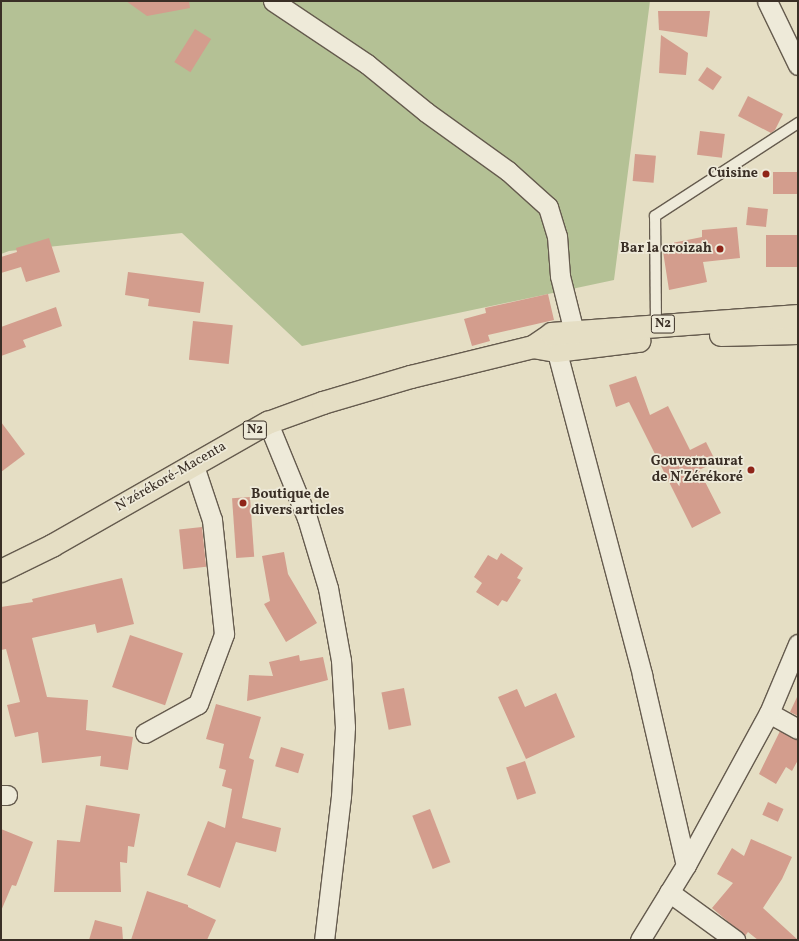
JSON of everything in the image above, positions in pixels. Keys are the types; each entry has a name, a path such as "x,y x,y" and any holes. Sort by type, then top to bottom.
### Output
{"highway":[{"name":"N'zérékoré-Macenta","path":"554,343 574,332 656,324 798,316"},
{"name":"N'zérékoré-Macenta","path":"1,571 52,546 193,463 268,423 410,377 554,343 798,333"}],"street":[{"path":"273,1 367,64 426,112 508,171 548,207 557,236 560,276 574,332"},
{"path":"767,1 798,65"},
{"path":"554,343 642,675 686,865"},
{"path":"268,423 312,532 328,588 340,660 345,728 341,796 324,940"},
{"path":"145,733 198,704 224,634 212,520 193,463"},
{"path":"640,940 686,865 769,713 798,644"},
{"path":"769,713 798,730"},
{"path":"669,892 735,940"}],"lane":[{"path":"656,324 655,216 798,123"}],"green space":[{"path":"1,1 650,1 614,280 302,346 182,233 9,251 1,254"}],"building":[{"path":"126,1 189,1 190,8 147,16"},
{"path":"658,11 710,11 707,37 659,30"},
{"path":"195,29 211,39 190,72 174,62"},
{"path":"661,35 688,53 686,75 659,73"},
{"path":"707,67 722,77 713,90 698,80"},
{"path":"748,96 783,114 775,130 771,133 738,116"},
{"path":"700,131 725,134 722,158 697,155"},
{"path":"635,154 656,156 654,183 633,181"},
{"path":"773,172 798,172 798,194 773,194"},
{"path":"748,207 768,209 766,227 746,225"},
{"path":"737,227 740,258 703,262 707,282 669,290 662,245 702,237 702,230"},
{"path":"766,235 798,235 798,267 766,267"},
{"path":"49,238 60,272 26,282 21,267 1,273 1,257 17,252 16,248"},
{"path":"128,272 204,282 200,313 148,306 149,299 125,295"},
{"path":"548,294 554,320 488,335 490,341 472,346 464,319 486,313 485,308"},
{"path":"56,307 62,326 23,340 26,347 1,356 1,327"},
{"path":"193,321 233,325 229,364 189,360"},
{"path":"636,376 650,415 668,406 690,450 706,442 716,462 699,470 721,513 692,528 629,402 616,407 609,385"},
{"path":"1,422 25,454 1,472"},
{"path":"250,497 254,557 236,558 232,498"},
{"path":"202,527 206,567 183,569 179,529"},
{"path":"284,552 288,574 317,623 286,642 264,604 270,601 262,556"},
{"path":"501,553 523,568 517,578 521,580 507,602 502,600 498,606 476,592 482,583 474,577 488,555 497,560"},
{"path":"122,578 134,624 97,633 95,624 32,638 47,697 88,700 86,730 133,737 128,770 100,766 101,756 42,763 38,732 15,737 7,705 20,702 6,649 1,650 1,607 33,602 32,599"},
{"path":"130,635 183,653 165,705 112,687"},
{"path":"299,655 300,661 323,657 328,680 247,701 249,675 273,676 269,662"},
{"path":"404,688 411,725 389,730 381,692"},
{"path":"517,689 525,707 556,693 575,737 526,759 498,697"},
{"path":"798,695 798,716 790,712"},
{"path":"216,704 261,717 249,758 254,760 242,818 281,828 276,852 236,842 220,888 187,875 208,821 225,828 232,789 222,786 226,770 219,768 224,744 206,739"},
{"path":"780,731 798,740 798,760 792,771 786,767 776,784 759,774"},
{"path":"281,747 304,754 298,773 275,766"},
{"path":"525,761 536,793 517,800 506,768"},
{"path":"768,802 784,809 778,822 762,815"},
{"path":"86,805 140,814 134,847 128,846 127,863 120,862 121,892 54,892 57,840 80,842"},
{"path":"430,809 450,862 433,869 412,816"},
{"path":"1,829 33,842 16,886 12,885 1,911"},
{"path":"751,839 792,857 782,879 763,908 798,940 758,940 748,932 745,936 712,908 733,883 717,874 732,848 744,856"},
{"path":"147,891 188,905 188,907 216,920 207,940 131,940"},
{"path":"95,920 122,927 123,940 89,940"}],"place":[{"name":"Cuisine","path":"766,174"},
{"name":"Bar la croizah","path":"720,249"},
{"name":"Gouvernaurat de N'Zérékoré","path":"751,470"},
{"name":"Boutique de divers articles","path":"243,503"}]}
